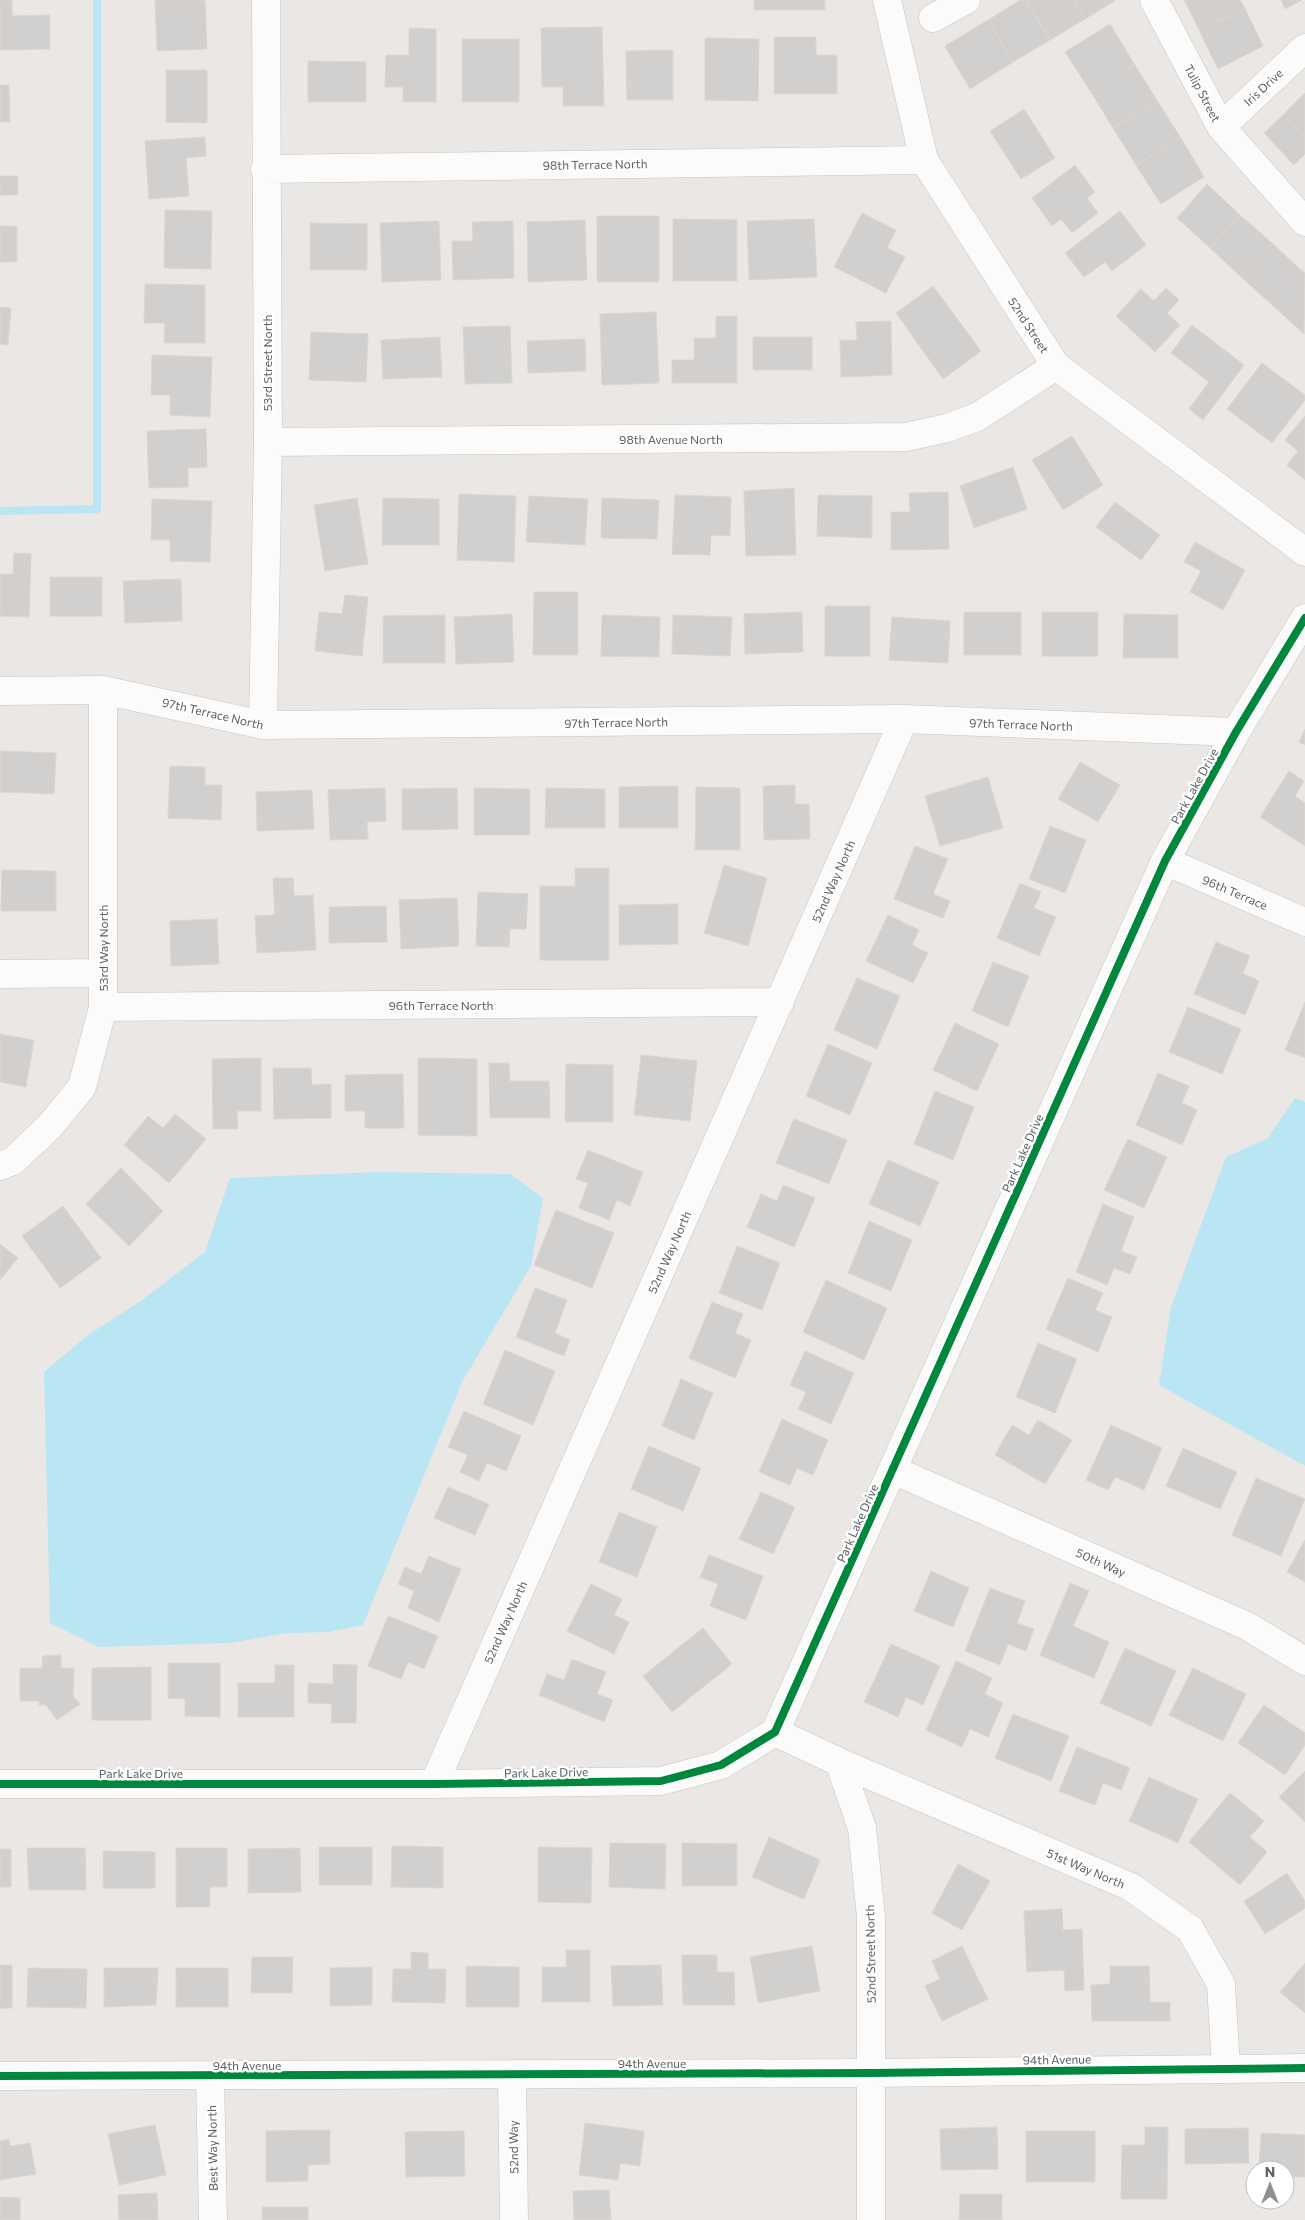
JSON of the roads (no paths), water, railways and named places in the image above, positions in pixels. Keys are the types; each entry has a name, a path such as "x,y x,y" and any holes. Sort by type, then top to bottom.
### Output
{"street":[{"name":"53rd Street North","path":"263,725 268,442 265,169 266,0"},
{"name":"52nd Street","path":"888,0 924,160 1056,366 1305,552"},
{"path":"933,18 966,0"},
{"name":"Tulip Street","path":"1154,0 1221,127 1305,222"},
{"name":"Iris Drive","path":"1221,127 1305,48"},
{"name":"98th Terrace North","path":"265,169 924,160"},
{"name":"98th Avenue North","path":"268,442 906,437 947,428 977,417 1056,366"},
{"name":"Park Lake Drive","path":"0,1784 434,1784 661,1781 721,1765 775,1732 1165,861 1236,732 1305,618"},
{"name":"97th Terrace North","path":"0,691 103,690 263,725 904,719 1236,732"},
{"name":"53rd Way North","path":"0,1166 13,1161 50,1126 82,1087 103,1007 103,690"},
{"name":"52nd Way North","path":"434,1784 904,719"},
{"name":"96th Terrace","path":"1165,861 1305,922"},
{"path":"0,974 103,973"},
{"name":"96th Terrace North","path":"103,1007 780,1002"},
{"name":"50th Way","path":"892,1470 1247,1626 1305,1661"},
{"path":"775,1732 839,1762"},
{"name":"51st Way North","path":"839,1762 1131,1887 1190,1929 1221,1984 1226,2068"},
{"name":"52nd Street North","path":"839,1762 862,1828 870,1907 871,2220"},
{"name":"94th Avenue","path":"0,2076 871,2073 1305,2068"},
{"name":"52nd Way","path":"512,2075 514,2220"},
{"name":"Best Way North","path":"210,2076 213,2220"}],"water":[{"path":"1295,1098 1305,1102 1305,1466 1159,1385 1171,1307 1226,1157 1267,1139"},
{"path":"379,1172 510,1174 543,1198 531,1266 462,1382 363,1625 328,1632 287,1633 230,1643 99,1647 50,1623 44,1372 88,1335 142,1300 205,1252 230,1178"}],"waterway":[{"path":"0,511 97,509 97,0"}]}
